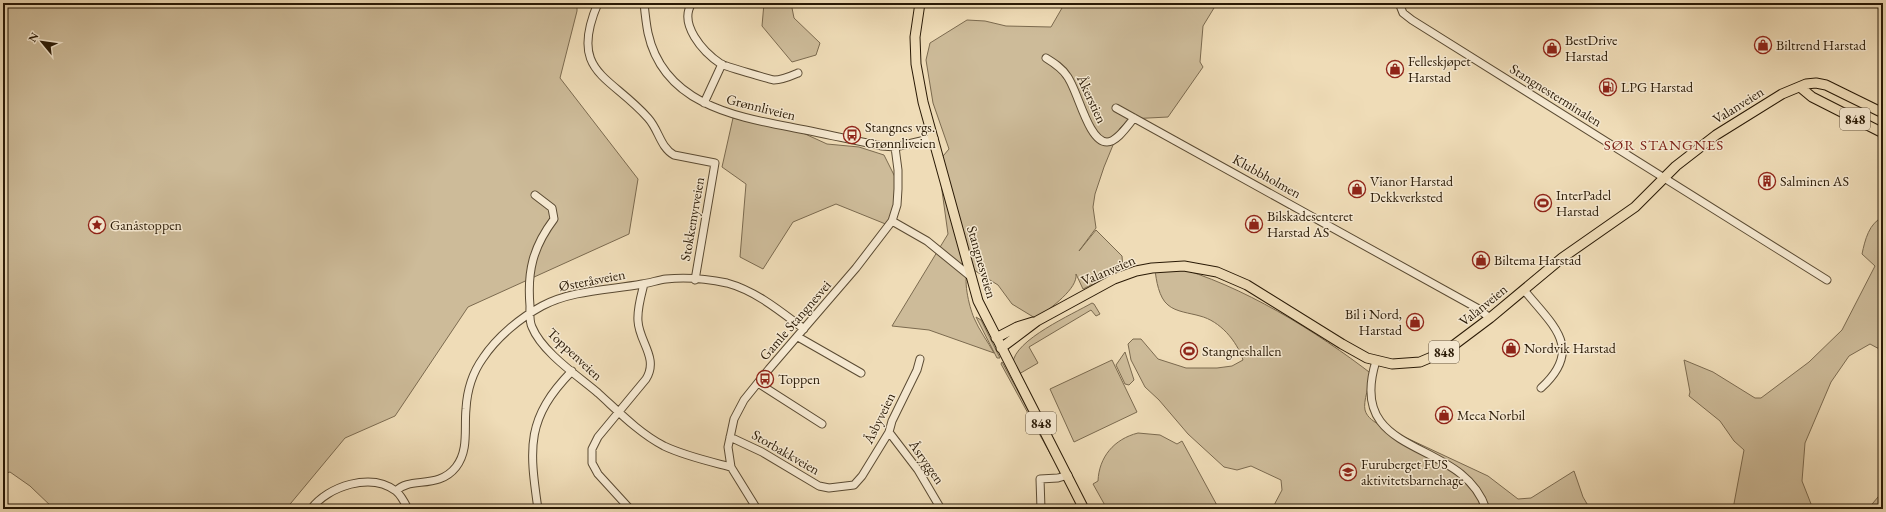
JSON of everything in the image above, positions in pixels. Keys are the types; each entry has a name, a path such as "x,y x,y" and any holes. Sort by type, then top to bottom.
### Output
{"main road":[{"name":"Stangnesveien","path":"920,3 915,37 916,64 923,102 978,301 1084,509"},
{"name":"848","path":"1883,113 1826,85 1816,83 1806,84 1800,87 1812,97 1883,133"},
{"name":"Valanveien","path":"1001,348 1036,321 1114,279 1136,271 1168,266 1184,266 1217,272 1247,285 1357,353 1376,361 1406,364 1420,362 1434,357 1459,342 1562,258 1635,206 1689,155 1716,135 1782,94 1800,87"},
{"name":"Valanveien","path":"996,338 1018,327 1036,321"}],"street":[{"name":"Stokkemyrveien","path":"598,3 590,22 588,35 589,56 594,68 607,82 649,119 668,152 674,155 716,164 695,280"},
{"name":"Grønnliveien","path":"644,3 648,33 660,63 679,86 704,103 746,119 895,147 934,138"},
{"path":"692,3 689,8 688,20 692,34 700,44 722,64 774,80 782,79 798,73"},
{"name":"Stangnesterminalen","path":"1399,3 1403,13 1412,20 1827,280"},
{"name":"Åkerstien","path":"1046,58 1060,67 1068,76 1090,127 1095,136 1101,140 1108,142 1114,140 1134,118 1116,108"},
{"path":"704,103 722,64"},
{"name":"Klubbholmen","path":"1134,118 1470,304 1490,318"},
{"name":"Gamle Stangnesvei","path":"757,509 731,467 728,447 734,419 744,400 864,259 892,221 897,205 898,189 898,170 895,147"},
{"name":"Toppenveien","path":"536,194 552,208 554,219 542,235 532,262 528,283 532,328 541,342 552,354 644,433 665,446 688,455 731,467"},
{"path":"892,221 927,241 970,276"},
{"name":"Stokkemyrveien","path":"644,284 666,279 695,280 727,284 755,294 804,329"},
{"path":"630,509 602,481 592,463 592,449 594,442 646,379 651,369 650,355 638,322 644,284"},
{"name":"Østeråsveien","path":"396,491 404,485 433,482 450,473 456,467 464,453 468,395 479,364 483,357 499,339 530,314 543,306 565,298 589,292 644,284"},
{"path":"1524,290 1551,323 1562,341 1562,357 1559,364 1549,381 1541,388"},
{"path":"798,337 861,373"},
{"name":"Åsbyveien","path":"854,485 862,476 888,432 917,370 920,359"},
{"path":"1376,361 1370,383 1370,394 1372,406 1378,418 1394,434 1460,472 1476,490 1486,509"},
{"path":"538,509 532,458 535,430 547,400 572,371"},
{"path":"758,383 822,424"},
{"name":"Åsryggen","path":"888,432 918,470 941,509"},
{"name":"Storbakkveien","path":"730,437 762,452 819,486 829,488 854,485"},
{"path":"1041,509 1040,479 1068,475"},
{"path":"311,509 330,493 354,484 378,483 396,491 408,509"}],"shaded area":[{"path":"3,3 577,3 577,11 560,78 638,179 629,234 468,307 395,416 345,438 286,509 54,509 30,486 10,472 3,474"},
{"path":"764,3 791,3 794,18 820,43 816,55 792,62 762,26"},
{"path":"1063,3 1217,3 1203,26 1200,62 1203,67 1168,117 1129,119 1120,128 1104,167 1095,194 1093,207 1096,228 1079,251 1096,230 1122,256 1123,269 1083,289 1076,274 1073,286 1068,292 1050,309 1039,317 1035,318 1012,304 998,285 969,267 966,285 970,307 976,322 994,353 929,330 892,326 948,234 938,162 949,149 933,103 926,60 930,43 967,20 985,21 1006,26 1051,27 1062,8"},
{"path":"733,118 803,133 827,144 859,147 884,155 897,181 893,227 836,204 793,222 763,269 740,257 746,184 722,167"},
{"path":"1883,217 1883,351 1870,344 1849,356 1831,382 1805,443 1802,481 1813,509 1733,509 1744,450 1734,441 1720,421 1689,396 1690,392 1684,360 1713,372 1755,398 1761,398 1809,362 1842,330 1875,266 1862,254 1868,232 1874,223"},
{"path":"1172,266 1198,274 1251,297 1303,326 1351,358 1373,375 1368,387 1365,410 1369,418 1381,426 1488,476 1518,499 1531,498 1574,471 1583,497 1590,509 1272,509 1282,490 1281,480 1251,466 1237,470 1224,467 1188,434 1159,400 1145,387 1131,360 1128,344 1133,339 1141,339 1158,359 1186,368 1217,368 1232,366 1243,360 1237,346 1221,327 1200,316 1175,309 1165,302 1158,288 1155,269"},
{"path":"1092,303 1100,314 1096,316 1091,310 1029,347 1038,363 1019,374 1013,363 1016,354 1023,345 1046,328"},
{"path":"976,317 981,320 1000,358 997,358"},
{"path":"1125,352 1134,380 1129,385 1125,384 1116,365"},
{"path":"1112,360 1137,412 1074,442 1050,389"},
{"path":"1002,362 1050,450 1052,457 1001,364"},
{"path":"1138,433 1160,435 1177,444 1182,441 1219,509 1107,509 1093,484 1098,481 1101,464 1109,450 1115,444"},
{"path":"1883,491 1883,509 1868,509"}],"place":[{"name":"Biltrend Harstad","path":"1763,45"},
{"name":"BestDrive Harstad","path":"1552,48"},
{"name":"Felleskjøpet Harstad","path":"1395,69"},
{"name":"LPG Harstad","path":"1608,87"},
{"name":"Stangnes vgs. Grønnliveien","path":"852,135"},
{"name":"Salminen AS","path":"1767,181"},
{"name":"Vianor Harstad Dekkverksted","path":"1357,189"},
{"name":"InterPadel Harstad","path":"1543,203"},
{"name":"Bilskadesenteret Harstad AS","path":"1254,224"},
{"name":"Ganåstoppen","path":"97,225"},
{"name":"Biltema Harstad","path":"1481,260"},
{"name":"Bil i Nord, Harstad","path":"1415,322"},
{"name":"Nordvik Harstad","path":"1511,348"},
{"name":"Stangneshallen","path":"1189,351"},
{"name":"Toppen","path":"765,379"},
{"name":"Meca Norbil","path":"1444,415"},
{"name":"Furuberget FUS aktivitetsbarnehage","path":"1348,472"}],"district":[{"name":"SØR STANGNES","path":"1664,145"}]}
